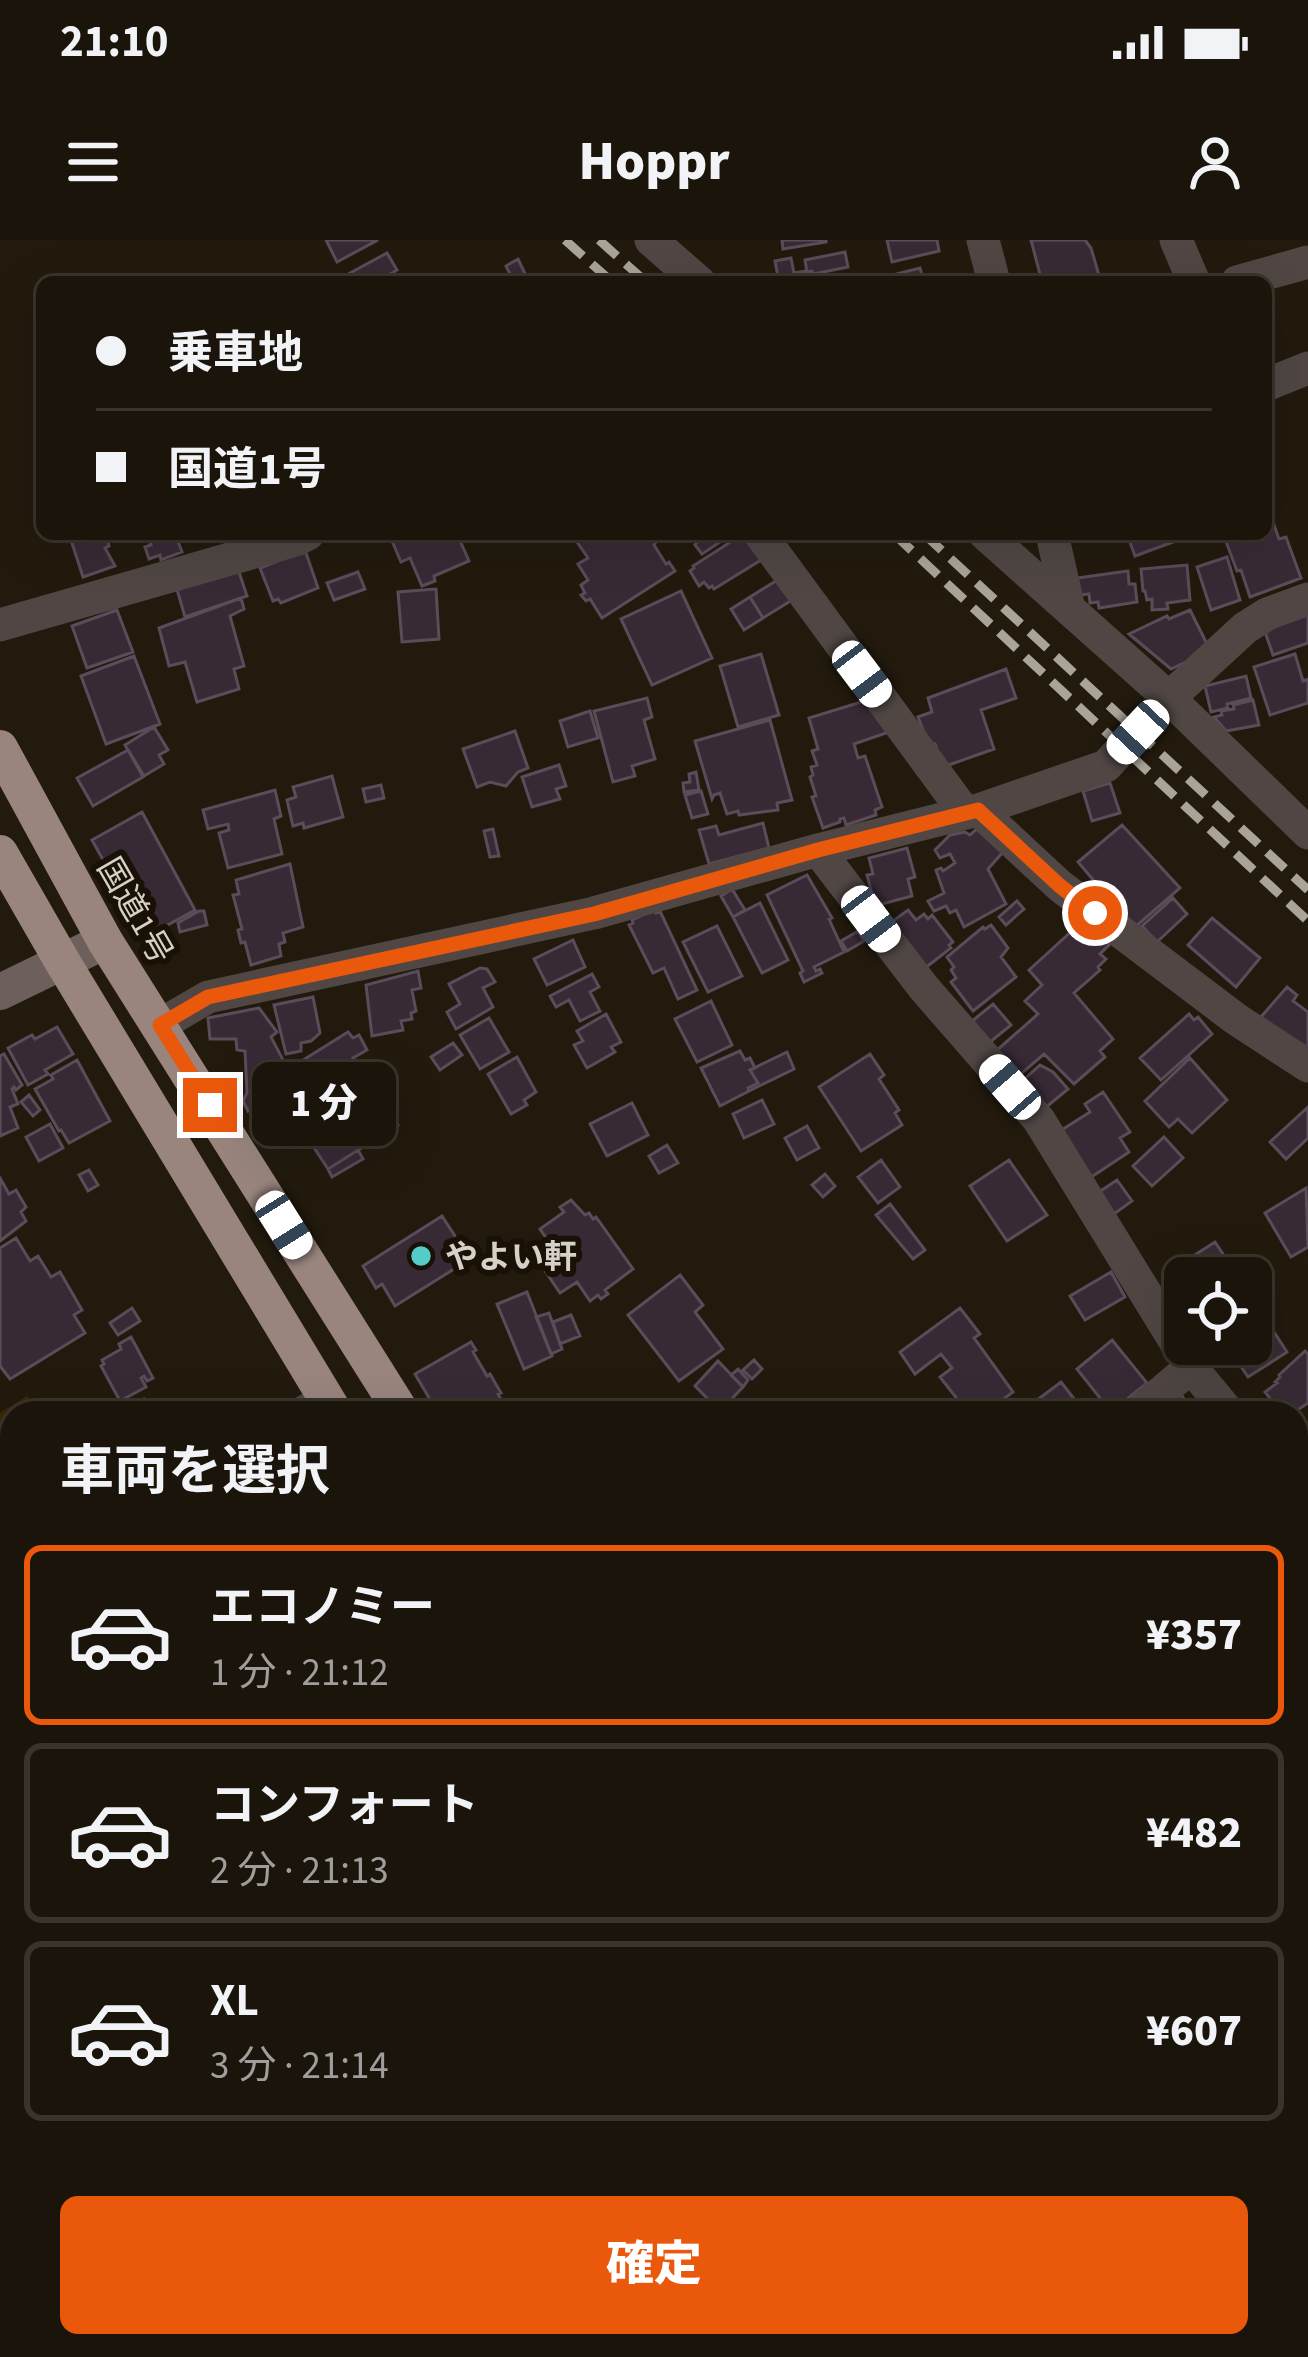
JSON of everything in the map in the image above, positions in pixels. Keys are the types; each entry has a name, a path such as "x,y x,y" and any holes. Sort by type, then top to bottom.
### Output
{"highway":[{"name":"国道1号","path":"0,748 105,941 395,1401"},
{"path":"0,853 316,1401"}],"street":[{"path":"651,240 692,276"},
{"path":"983,240 992,276"},
{"path":"1176,240 1191,276"},
{"path":"1259,276 1308,262"},
{"path":"1272,383 1308,368"},
{"path":"0,625 296,540"},
{"path":"765,540 972,811 1060,886 1236,1019 1308,1066"},
{"path":"992,540 1169,698 1308,833"},
{"path":"1053,540 1069,608"},
{"path":"160,1025 208,997 594,914 972,811 1106,766 1169,698 1245,628 1308,599"},
{"path":"818,850 924,988 1040,1120 1191,1366 1219,1401"},
{"path":"0,992 105,941"},
{"path":"1151,1401 1191,1366"}],"building":[{"path":"326,240 378,240 337,262"},
{"path":"782,240 826,240 826,242 783,249"},
{"path":"887,240 937,240 939,251 892,262"},
{"path":"1031,240 1085,240 1099,276 1040,276"},
{"path":"845,252 848,267 807,272 805,260"},
{"path":"387,253 397,270 387,276 350,273"},
{"path":"791,258 794,273 806,271 807,276 778,276 775,261"},
{"path":"518,259 526,276 511,276 506,266"},
{"path":"920,268 922,276 888,276"},
{"path":"1272,522 1279,539 1286,537 1301,578 1250,597 1225,540 1272,540"},
{"path":"71,540 108,540 105,548 115,566 83,577"},
{"path":"149,540 177,540 182,552 149,559 145,547 151,545"},
{"path":"392,540 460,540 469,561 422,586 410,558 401,562"},
{"path":"655,540 666,564 675,571 602,618 590,599 581,595 585,593 581,585 588,580 578,564 588,558 577,542"},
{"path":"698,540 723,540 702,554 695,545"},
{"path":"734,540 747,540 761,560 714,589 704,582 699,586 690,571"},
{"path":"1129,540 1172,540 1173,542 1135,556"},
{"path":"305,550 318,588 281,603 273,601 260,568"},
{"path":"1227,557 1240,600 1211,610 1197,567"},
{"path":"1187,565 1190,600 1152,610 1152,599 1147,600 1143,591 1141,569"},
{"path":"237,566 247,596 185,617 176,586"},
{"path":"1128,571 1137,602 1099,608 1098,602 1090,603 1089,594 1079,595 1077,578"},
{"path":"358,572 365,589 334,600 327,583"},
{"path":"779,579 792,600 763,618 750,597"},
{"path":"436,589 439,639 402,642 398,592"},
{"path":"681,591 712,658 652,685 621,619"},
{"path":"750,597 763,618 744,630 731,609"},
{"path":"241,598 244,609 230,616 244,666 234,669 239,689 197,702 185,662 169,666 159,628"},
{"path":"117,610 133,652 87,668 72,626"},
{"path":"1190,610 1207,644 1171,669 1129,634 1167,616"},
{"path":"1308,614 1308,643 1273,655 1264,629"},
{"path":"761,654 779,715 738,727 720,666"},
{"path":"1295,654 1303,681 1308,679 1308,703 1270,715 1254,667"},
{"path":"134,656 160,724 106,744 81,676"},
{"path":"1006,669 1016,698 981,710 994,749 943,767 918,717 932,712 928,698"},
{"path":"1246,676 1251,698 1211,712 1205,686"},
{"path":"647,698 652,717 644,720 655,759 632,766 635,776 613,782 594,711"},
{"path":"874,698 892,731 854,744 858,758 865,756 882,807 875,810 876,815 846,825 844,818 823,828 812,797 816,796 811,767 817,765 812,751 818,749 809,718"},
{"path":"1253,700 1259,725 1226,731 1214,717 1234,709 1233,705"},
{"path":"590,711 598,738 568,747 560,721"},
{"path":"770,720 792,800 777,803 778,810 727,814 720,793 712,799 695,741"},
{"path":"154,727 168,750 159,755 164,764 144,776 125,745"},
{"path":"515,731 528,768 506,786 490,782 477,787 463,749"},
{"path":"128,750 143,777 93,806 77,778"},
{"path":"559,765 566,786 556,789 560,799 532,807 522,777"},
{"path":"696,772 699,790 684,792 683,783 690,782 689,774"},
{"path":"332,776 343,817 304,828 303,823 293,826 287,800 296,797 293,787"},
{"path":"1110,783 1120,813 1092,821 1083,791"},
{"path":"381,785 384,798 366,802 363,789"},
{"path":"275,790 281,816 274,819 282,854 228,868 219,833 229,830 228,824 208,829 203,810"},
{"path":"701,791 708,814 692,818 685,795"},
{"path":"142,812 195,910 146,937 92,840"},
{"path":"763,823 769,848 709,864 699,830 716,826 719,835"},
{"path":"1122,825 1180,888 1134,928 1078,862"},
{"path":"978,828 1003,852 988,869 1006,904 964,927 956,910 950,913 946,906 934,911 928,901 944,893 936,870 955,863 950,854 940,858 935,850 950,835 970,835"},
{"path":"493,829 499,856 490,857 484,831"},
{"path":"907,848 915,877 908,879 912,896 875,906 867,875 873,874 869,858"},
{"path":"290,864 303,927 283,933 281,956 251,965 238,930 242,929 233,895 239,894 236,880"},
{"path":"807,875 832,918 844,952 814,967 822,973 804,982 767,895"},
{"path":"732,889 745,910 733,917 721,896"},
{"path":"1173,898 1187,914 1157,942 1142,926"},
{"path":"1017,901 1024,909 1006,925 999,917"},
{"path":"760,903 788,960 762,973 733,917"},
{"path":"908,910 916,920 932,915 953,942 920,972 889,924"},
{"path":"204,911 207,925 180,932 178,923"},
{"path":"660,911 697,990 678,999 664,968 653,973 629,925"},
{"path":"1212,918 1260,958 1236,987 1188,945"},
{"path":"1085,922 1111,943 1100,954 1106,959 1100,970 1074,993 1113,1039 1100,1051 1105,1057 1074,1084 1044,1054 1015,1079 996,1051 1038,1014 1025,1001 1042,985 1029,970"},
{"path":"991,925 1008,948 1001,957 1016,977 973,1011 951,982 956,978 947,957"},
{"path":"717,926 742,976 708,992 683,942"},
{"path":"858,931 864,941 847,951 841,941"},
{"path":"573,940 585,967 547,985 534,959"},
{"path":"487,969 495,982 483,988 493,1007 456,1029 447,1012 460,1004 449,984"},
{"path":"418,971 421,988 412,990 416,1011 412,1019 401,1021 403,1030 372,1036 366,985"},
{"path":"592,974 599,987 590,992 600,1011 580,1021 569,1000 556,1007 550,996"},
{"path":"1287,987 1297,995 1293,1001 1308,1012 1308,1056 1260,1018"},
{"path":"313,997 320,1033 301,1043 301,1051 286,1054 274,1005"},
{"path":"711,1001 732,1045 697,1062 675,1019"},
{"path":"993,1004 1011,1025 989,1043 971,1022"},
{"path":"259,1008 277,1032 271,1037 294,1081 248,1111 243,1101 247,1093 245,1051 237,1050 236,1039 210,1039 208,1018"},
{"path":"606,1014 621,1042 611,1047 615,1052 587,1068 574,1045 583,1041 577,1031"},
{"path":"1189,1014 1194,1020 1198,1017 1212,1034 1161,1080 1140,1058"},
{"path":"489,1018 509,1052 480,1069 460,1035"},
{"path":"57,1027 73,1054 28,1085 8,1048"},
{"path":"348,1032 353,1038 359,1035 367,1050 353,1058 359,1067 368,1062 375,1074 324,1105 300,1062"},
{"path":"453,1043 462,1055 440,1070 431,1057"},
{"path":"740,1051 745,1060 750,1058 755,1068 750,1070 758,1083 720,1106 701,1068"},
{"path":"787,1052 794,1069 749,1091 758,1083 750,1070"},
{"path":"4,1054 22,1085 12,1089 18,1104 10,1107 18,1128 0,1136 0,1056"},
{"path":"870,1054 884,1075 879,1079 899,1110 895,1113 902,1125 861,1151 819,1087"},
{"path":"517,1057 536,1092 524,1100 527,1105 511,1114 488,1074"},
{"path":"1190,1058 1227,1100 1192,1133 1178,1119 1169,1127 1145,1101"},
{"path":"77,1060 110,1121 69,1143 35,1089"},
{"path":"1040,1065 1068,1089 1044,1109 1020,1083"},
{"path":"375,1091 398,1125 328,1169 305,1134"},
{"path":"1103,1092 1130,1132 1120,1138 1129,1152 1090,1178 1060,1131 1090,1112 1085,1104"},
{"path":"29,1095 40,1110 33,1116 21,1102"},
{"path":"762,1100 774,1124 744,1138 733,1114"},
{"path":"632,1103 648,1135 607,1156 590,1124"},
{"path":"1308,1107 1308,1138 1286,1159 1270,1142"},
{"path":"50,1124 63,1148 39,1161 26,1137"},
{"path":"807,1126 819,1148 797,1160 785,1138"},
{"path":"1164,1137 1183,1158 1152,1186 1133,1166"},
{"path":"667,1145 678,1163 659,1173 649,1156"},
{"path":"358,1150 363,1159 332,1177 328,1169"},
{"path":"881,1160 900,1187 878,1203 858,1177"},
{"path":"1009,1160 1047,1215 1007,1241 970,1186"},
{"path":"89,1170 98,1185 88,1191 79,1175"},
{"path":"825,1174 835,1186 823,1197 812,1185"},
{"path":"0,1178 9,1194 16,1190 26,1207 21,1212 26,1221 0,1241"},
{"path":"1117,1180 1132,1201 1114,1214 1099,1192"},
{"path":"1306,1188 1308,1247 1291,1257 1265,1213"},
{"path":"571,1200 585,1215 596,1217 633,1269 605,1290 608,1294 601,1299 598,1295 590,1301 577,1282 560,1293 537,1259 553,1248 540,1229 564,1212 560,1207"},
{"path":"890,1204 925,1250 913,1259 876,1215"},
{"path":"442,1216 470,1259 395,1306 363,1266"},
{"path":"16,1238 30,1261 38,1256 51,1277 60,1272 82,1310 74,1315 85,1333 10,1379 0,1366 0,1248"},
{"path":"1215,1242 1225,1257 1192,1257"},
{"path":"1111,1272 1125,1297 1085,1320 1070,1296"},
{"path":"680,1275 703,1305 695,1312 723,1349 679,1381 628,1315"},
{"path":"527,1292 552,1356 524,1369 497,1304"},
{"path":"132,1308 140,1321 118,1335 110,1323"},
{"path":"960,1308 980,1334 974,1338 1013,1392 1001,1401 957,1401 940,1377 952,1368 941,1354 915,1374 900,1352"},
{"path":"549,1313 562,1349 551,1354 536,1317"},
{"path":"571,1315 580,1336 560,1344 553,1322"},
{"path":"1272,1329 1287,1352 1272,1362"},
{"path":"131,1337 153,1378 141,1378 146,1387 120,1401 102,1360"},
{"path":"1112,1340 1147,1383 1125,1401 1102,1401 1077,1369"},
{"path":"471,1342 500,1398 431,1401 415,1374"},
{"path":"1305,1351 1308,1401 1272,1401 1265,1392"},
{"path":"754,1360 762,1369 752,1379 743,1370"},
{"path":"718,1361 743,1387 730,1401 710,1401 695,1386"},
{"path":"1240,1365 1267,1365 1248,1377"},
{"path":"738,1369 748,1380 743,1387 731,1375"},
{"path":"1061,1382 1076,1401 1038,1401"}],"railway":[{"path":"565,240 605,276"},
{"path":"599,240 639,276"},
{"path":"900,540 1308,921"},
{"path":"930,540 1308,890"}],"place":[{"name":"やよい軒","path":"421,1256"}],"route":[{"path":"210,1105 160,1025 208,997 594,914 978,810 1095,913"}]}
